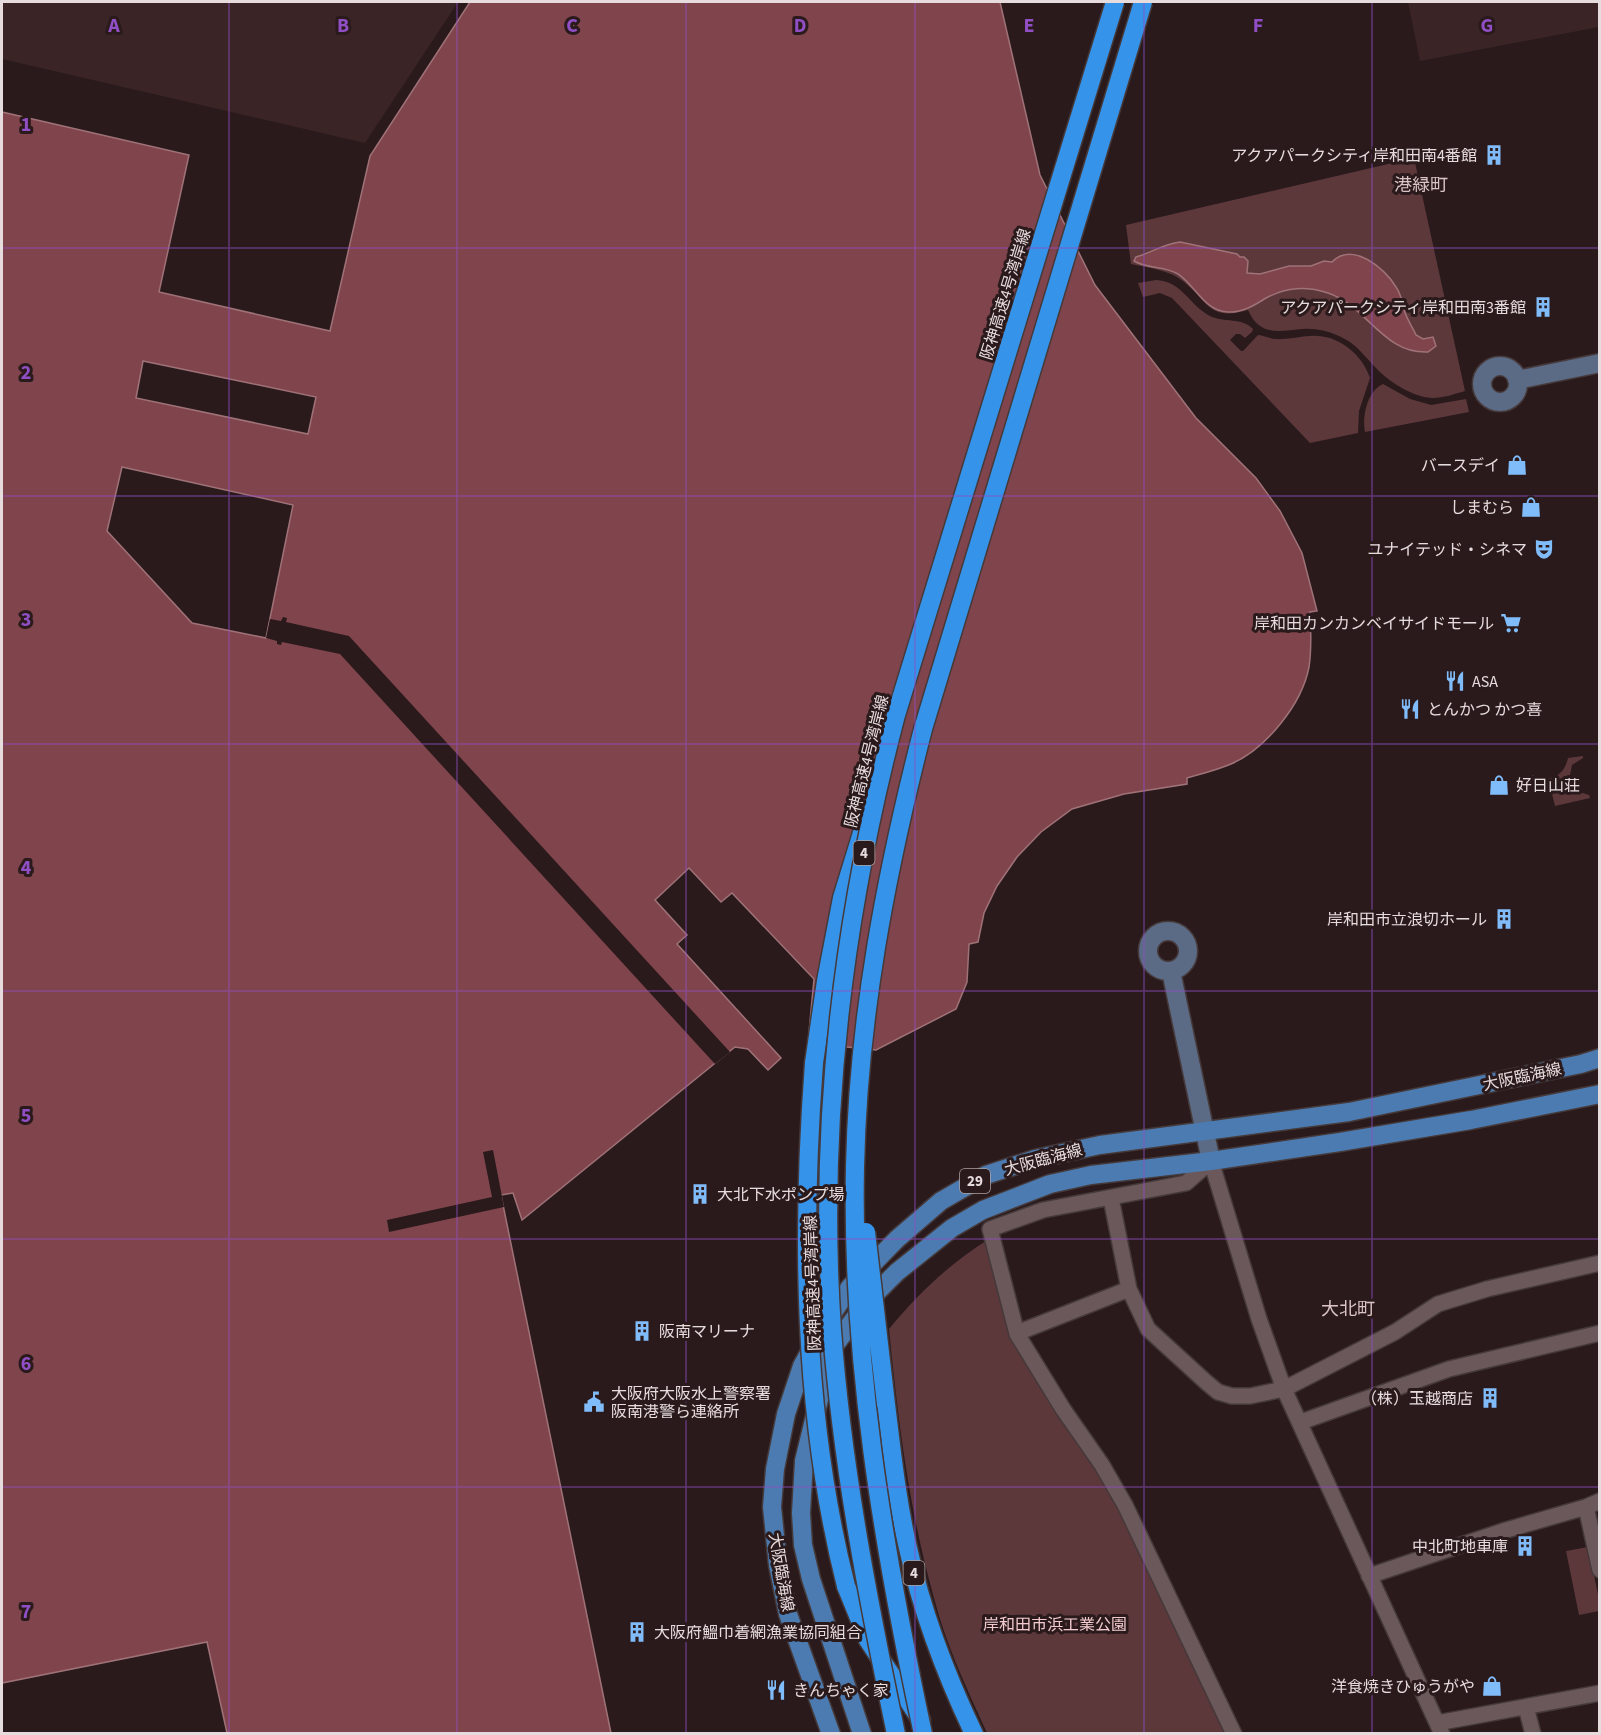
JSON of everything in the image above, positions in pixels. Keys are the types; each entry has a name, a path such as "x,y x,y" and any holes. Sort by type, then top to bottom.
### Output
{"highway":[{"name":"阪神高速4号湾岸線","path":"896,1734 864,1570 844,1445 832,1329 828,1237 832,1092 840,997 855,897 877,785 923,624 1115,2"},
{"name":"4","path":"923,1734 890,1568 866,1397 858,1306 855,1167 862,1057 871,978 900,818 923,729 1143,2"},
{"name":"4","path":"877,785 842,898 814,1063 807,1153 808,1307 820,1446 830,1512 846,1586 868,1641 931,1734"},
{"name":"4","path":"862,1057 866,1235 899,1503 908,1550 930,1627 974,1734"}],"main road":[{"name":"大阪臨海線","path":"831,1734 788,1614 778,1565 772,1507 775,1469 786,1414 802,1366 824,1326 850,1287 897,1239 941,1201 986,1175 1035,1159 1100,1145 1350,1112 1581,1064 1599,1058"},
{"path":"1581,1064 1599,1074"},
{"name":"大阪臨海線","path":"862,1734 811,1579 803,1545 801,1513 804,1461 831,1350 867,1302 897,1272 952,1227 983,1210 1050,1184 1091,1175 1211,1161 1471,1120 1599,1094"}],"street":[{"path":"1517,380 1599,363"},
{"path":"1171,971 1211,1161 1259,1318 1284,1389 1440,1728 1526,1707 1599,1693"},
{"path":"1211,1161 1186,1183 1043,1210 990,1229 1017,1334 1063,1409 1102,1465 1125,1505 1234,1734"},
{"path":"1111,1198 1129,1290 1148,1329 1218,1392 1232,1396 1250,1396 1284,1389 1395,1332 1438,1304 1487,1288 1599,1263"},
{"path":"1022,1331 1129,1290"},
{"path":"1301,1422 1449,1369 1599,1333"},
{"path":"1369,1576 1493,1534 1593,1504 1599,1570"},
{"path":"1526,1707 1533,1734"}],"shaded area":[{"path":"2,2 458,2 365,143 2,59"},
{"path":"470,2 1000,2 1040,175 1095,285 1196,418 1256,478 1280,511 1302,553 1317,611 1310,612 1311,653 1309,667 1299,696 1280,724 1257,748 1226,766 1187,778 1187,784 1124,794 1072,809 1041,832 1017,857 997,886 984,913 978,942 969,944 967,982 956,1009 876,1050 808,1043 814,979 732,893 721,902 689,868 655,900 687,935 677,944 781,1058 768,1070 748,1049 735,1047 522,1220 513,1193 501,1195 611,1733 227,1733 207,1642 2,1683 2,112 189,155 159,292 330,331 370,156","holes":["143,361 316,397 308,434 136,398","122,467 293,505 266,638 192,623 107,531"]},
{"path":"1408,2 1599,2 1599,27 1420,61"},
{"path":"1180,242 1244,257 1248,261 1247,273 1260,274 1289,266 1311,266 1324,261 1332,262 1340,256 1349,254 1367,259 1384,272 1399,292 1406,316 1416,335 1423,339 1433,337 1436,346 1428,352 1412,351 1387,338 1342,299 1312,289 1289,290 1274,294 1243,310 1220,311 1207,303 1178,274 1134,261 1136,257"}],"green space":[{"path":"1414,158 1465,391 1437,398 1418,395 1388,379 1355,346 1339,336 1312,329 1278,331 1264,328 1258,325 1248,310 1223,313 1215,310 1177,277 1131,264 1126,225"},
{"path":"1156,280 1172,284 1210,316 1249,325 1253,329 1245,338 1236,334 1230,340 1241,351 1258,335 1276,339 1327,337 1350,349 1362,362 1370,378 1359,411 1358,433 1310,443 1172,298 1160,293 1143,297 1138,283"},
{"path":"1383,384 1410,399 1431,405 1466,399 1469,412 1365,432 1364,419 1369,398"},
{"path":"1583,756 1572,765 1569,780 1576,791 1589,795 1590,798 1555,806 1551,790 1536,793 1532,775 1544,778 1555,777 1563,770 1568,758"},
{"name":"岸和田市浜工業公園","path":"989,1239 1012,1336 1035,1379 1107,1487 1127,1523 1224,1733 987,1733 951,1650 925,1565 911,1498 896,1397 889,1329 935,1280"},
{"path":"1588,1547 1599,1599 1599,1611 1579,1615 1566,1551"}],"pier":[{"path":"283,617 287,618 286,622 349,636 730,1052 715,1064 340,654 282,642 281,645 277,644 277,641 266,638 270,619 281,621"},
{"path":"493,1150 504,1207 389,1232 387,1220 492,1197 483,1152"}],"place":[{"name":"アクアパークシティ岸和田南4番館","path":"1494,155"},
{"name":"アクアパークシティ岸和田南3番館","path":"1543,307"},
{"name":"バースデイ","path":"1517,465"},
{"name":"しまむら","path":"1531,507"},
{"name":"ユナイテッド・シネマ","path":"1544,549"},
{"name":"岸和田カンカンベイサイドモール","path":"1511,623"},
{"name":"ASA","path":"1455,681"},
{"name":"とんかつ かつ喜","path":"1410,709"},
{"name":"好日山荘","path":"1499,785"},
{"name":"岸和田市立浪切ホール","path":"1504,919"},
{"name":"大北下水ポンプ場","path":"700,1194"},
{"name":"阪南マリーナ","path":"642,1331"},
{"name":"（株）玉越商店","path":"1490,1398"},
{"name":"大阪府大阪水上警察署 阪南港警ら連絡所","path":"594,1402"},
{"name":"中北町地車庫","path":"1525,1546"},
{"name":"大阪府鰮巾着網漁業協同組合","path":"637,1632"},
{"name":"洋食焼きひゅうがや","path":"1492,1686"},
{"name":"きんちゃく家","path":"776,1690"}],"district":[{"name":"港緑町","path":"1421,185"},
{"name":"大北町","path":"1348,1309"}]}
